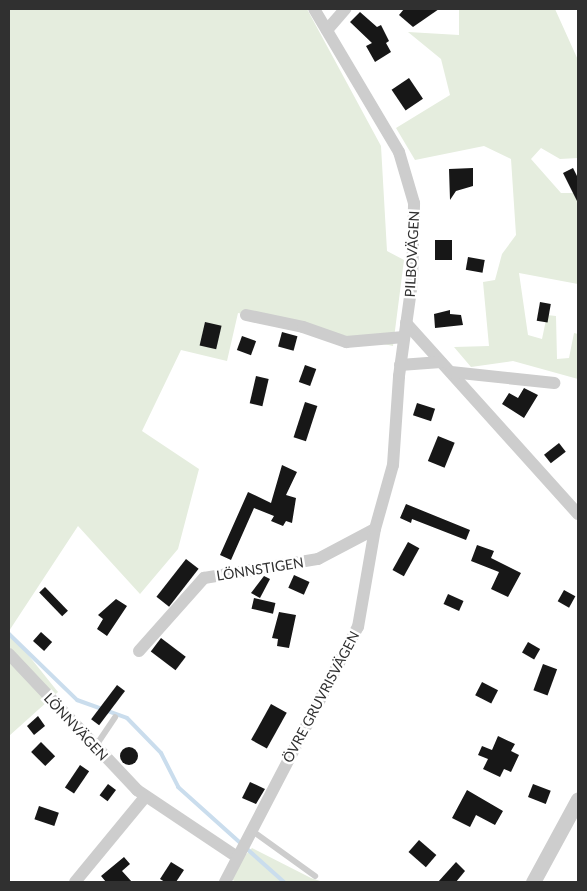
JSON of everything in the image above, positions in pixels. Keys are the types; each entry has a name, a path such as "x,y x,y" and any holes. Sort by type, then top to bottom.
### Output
{"street":[{"name":"PILBOVÄGEN","path":"314,9 379,114 410,183 415,241 406,323"},
{"path":"326,30 345,9"},
{"path":"246,315 303,327 346,342 404,337"},
{"path":"406,323 578,514"},
{"name":"ÖVRE GRUVRISVÄGEN","path":"225,882 352,642 375,529 392,471 400,365 406,323"},
{"path":"400,365 442,362"},
{"path":"451,372 554,383"},
{"name":"LÖNNSTIGEN","path":"139,651 204,578 318,559 375,529"},
{"name":"LÖNNVÄGEN","path":"9,654 95,747 145,797 244,845"},
{"path":"75,882 145,797"},
{"path":"534,882 578,799"}],"lane":[{"path":"95,747 114,716"},
{"path":"244,845 315,876"}],"green space":[{"path":"9,9 307,9 381,146 387,251 404,260 393,346 238,313 227,361 181,350 142,431 199,469 178,549 140,594 78,526 9,631"},
{"path":"459,9 555,9 578,60 578,158 560,159 541,148 531,159 561,193 578,193 578,284 519,273 528,335 542,339 547,315 556,316 557,359 569,358 574,333 578,334 578,379 513,361 471,367 454,347 489,346 483,282 495,280 502,254 516,235 511,159 484,146 415,160 396,128 450,95 441,59 408,32 459,35"},
{"path":"9,631 58,692 9,736"},
{"path":"252,848 311,878 323,882 236,882 231,879 240,861"}],"building":[{"path":"404,9 439,9 413,27 399,15"},
{"path":"360,12 377,27 381,25 389,41 386,43 391,52 375,62 366,46 372,43 350,22"},
{"path":"409,78 423,99 406,110 392,90"},
{"path":"473,168 473,186 456,191 450,200 449,169"},
{"path":"573,168 578,178 578,203 563,173"},
{"path":"435,240 452,240 452,260 435,260"},
{"path":"468,257 485,260 482,273 466,270"},
{"path":"540,302 551,304 548,323 537,321"},
{"path":"450,310 450,314 461,315 463,325 435,328 434,314"},
{"path":"205,322 222,326 216,349 200,345"},
{"path":"282,332 297,336 294,351 278,346"},
{"path":"242,336 256,341 251,355 237,350"},
{"path":"305,365 316,369 310,386 299,382"},
{"path":"256,376 269,379 262,406 250,403"},
{"path":"524,388 538,395 524,418 502,404 509,393 518,398"},
{"path":"305,402 317,406 306,441 294,437"},
{"path":"417,403 435,409 431,421 413,415"},
{"path":"438,436 455,443 445,468 428,461"},
{"path":"559,443 566,452 551,463 544,455"},
{"path":"282,465 297,472 286,495 296,498 292,523 286,521 283,526 271,521 274,516 254,508 231,560 220,555 248,492 271,503"},
{"path":"406,504 470,530 466,540 412,519 411,523 400,518"},
{"path":"408,542 419,548 404,576 392,570"},
{"path":"477,545 494,551 491,558 521,573 508,597 491,589 499,572 471,561"},
{"path":"186,559 199,569 169,607 156,597"},
{"path":"294,575 310,582 304,595 288,588"},
{"path":"264,576 270,579 260,598 251,593"},
{"path":"45,587 68,611 62,616 39,593"},
{"path":"564,590 575,596 569,608 558,601"},
{"path":"448,594 464,601 459,611 444,604"},
{"path":"254,598 275,603 273,614 252,609"},
{"path":"116,599 127,606 107,636 97,629 103,619 98,615"},
{"path":"279,612 296,615 289,648 277,646 278,639 272,638"},
{"path":"41,632 52,642 44,651 33,641"},
{"path":"161,638 186,657 176,670 151,652"},
{"path":"528,642 540,649 534,659 522,652"},
{"path":"543,664 557,669 548,695 533,690"},
{"path":"482,682 498,690 491,704 475,695"},
{"path":"117,685 125,691 99,725 91,719"},
{"path":"271,704 287,713 267,749 251,740"},
{"path":"38,716 45,726 34,735 27,726"},
{"path":"498,736 515,744 511,751 519,755 511,772 504,769 500,777 483,769 488,759 478,755 482,746 492,750"},
{"path":"41,742 55,756 45,766 31,752"},
{"path":"129,747 135,750 138,756 135,762 129,765 123,762 120,756 123,750"},
{"path":"80,765 89,771 74,794 65,787"},
{"path":"250,782 265,789 256,804 242,798"},
{"path":"108,784 116,790 108,801 100,795"},
{"path":"533,784 551,791 546,804 528,797"},
{"path":"467,790 503,811 495,825 476,815 470,827 452,818"},
{"path":"39,806 59,813 54,826 34,819"},
{"path":"419,840 436,855 426,867 409,852"},
{"path":"124,857 130,864 122,871 132,882 106,882 101,876"},
{"path":"171,862 184,870 176,882 165,882 160,879"},
{"path":"456,862 465,871 456,882 438,882"}],"waterway":[{"path":"9,634 77,700 127,718 161,753 178,787 284,882"}]}
